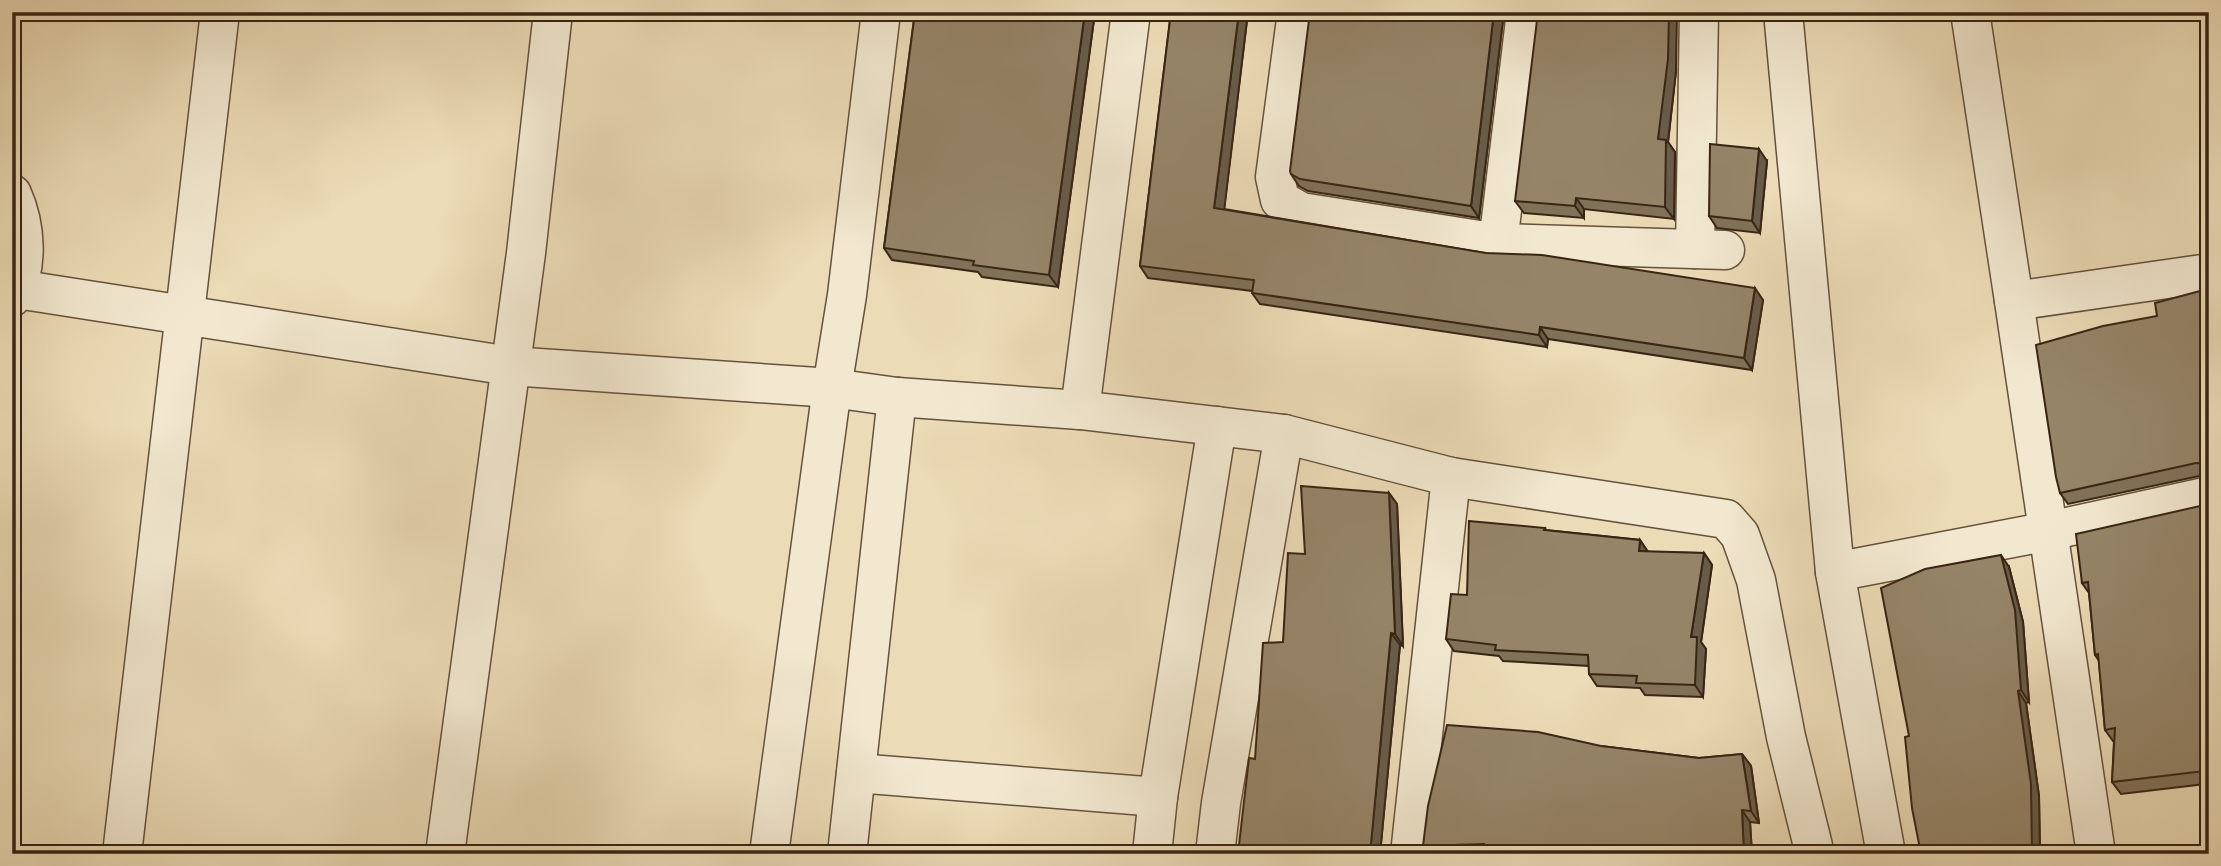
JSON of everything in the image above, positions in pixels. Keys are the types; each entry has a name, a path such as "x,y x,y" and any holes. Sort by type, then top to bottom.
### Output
{"street":[{"path":"122,854 220,12"},
{"path":"445,854 510,366 553,12"},
{"path":"769,854 847,295 881,12"},
{"path":"1080,410 1131,12"},
{"path":"1297,12 1275,177 1280,200 1301,212 1498,243 1710,250 1699,12"},
{"path":"1498,243 1526,12"},
{"path":"1783,12 1835,572 1886,854"},
{"path":"1970,12 2096,854"},
{"path":"12,194 19,210 24,250 14,293 186,316 510,366 832,388 897,397 1080,410 1284,434 1451,477 1726,519 1740,535 1756,580 1786,737 1813,846 1812,854"},
{"path":"2014,301 2209,273"},
{"path":"847,854 897,397"},
{"path":"1152,854 1158,797 1217,426"},
{"path":"1215,854 1221,803 1284,434"},
{"path":"1410,854 1451,477"},
{"path":"1835,572 2049,531 2209,496"},
{"path":"856,773 1158,797"}],"building":[{"path":"915,12 1085,12 1049,275 973,265 974,261 884,248"},
{"path":"1171,12 1239,12 1214,208 1486,253 1542,255 1755,288 1744,358 1540,327 1539,335 1252,293 1254,280 1140,266"},
{"path":"1310,12 1494,12 1471,206 1300,179 1291,174"},
{"path":"1538,12 1669,12 1668,59 1658,139 1666,140 1665,207 1576,198 1575,206 1515,201"},
{"path":"1710,144 1759,149 1752,221 1709,216"},
{"path":"2209,291 2209,464 2196,463 2060,493 2036,345 2103,326 2157,316 2155,303"},
{"path":"1301,486 1389,493 1395,634 1391,633 1370,854 1238,854 1249,758 1255,759 1263,643 1283,642 1288,553 1305,554"},
{"path":"2209,504 2209,807 2204,771 2112,782 2115,728 2105,730 2088,582 2082,583 2076,534"},
{"path":"1469,521 1640,540 1639,551 1704,553 1691,637 1697,637 1695,685 1636,683 1637,676 1589,674 1588,655 1495,650 1496,645 1446,639 1451,594 1467,595"},
{"path":"2001,555 2015,610 2021,690 2018,691 2031,784 2032,854 1921,854 1912,808 1905,737 1909,736 1881,588 1925,569"},
{"path":"1447,725 1538,732 1601,746 1699,758 1742,754 1751,811 1742,810 1744,854 1600,854 1561,848 1484,848 1484,844 1423,846 1428,806"}]}
